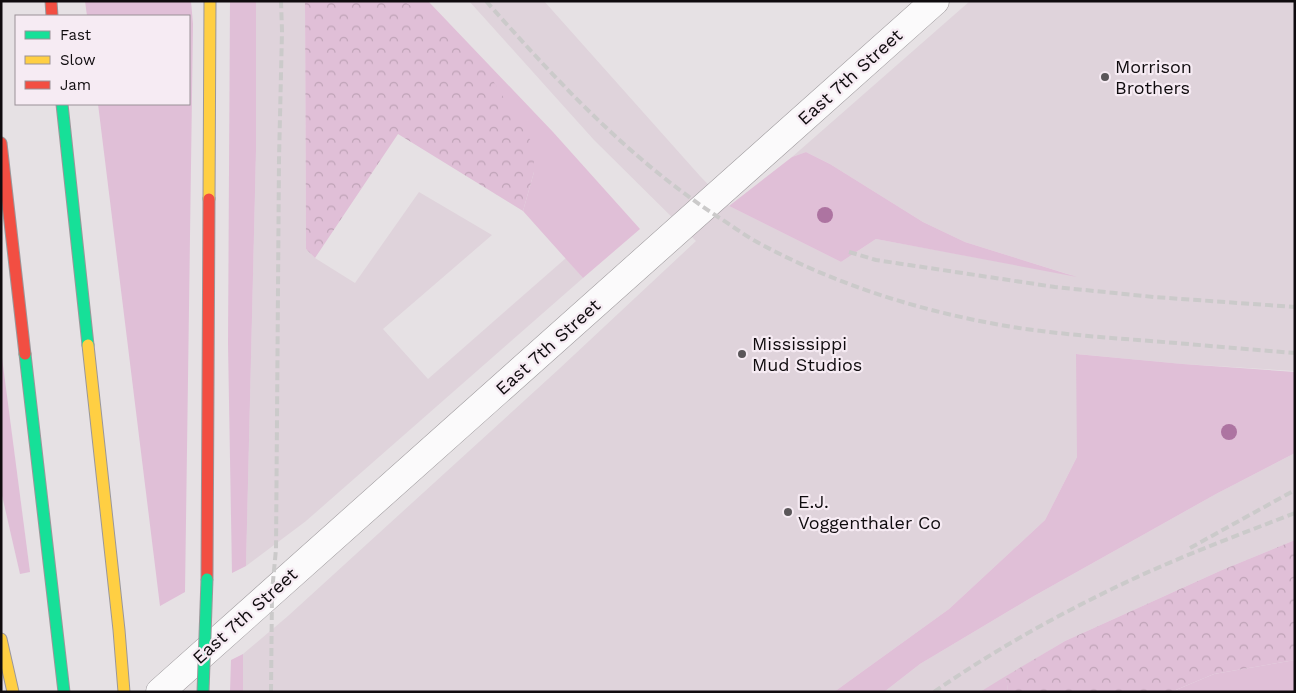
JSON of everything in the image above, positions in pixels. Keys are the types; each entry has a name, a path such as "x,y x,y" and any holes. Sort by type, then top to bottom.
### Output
{"highway":[{"path":"51,1 52,15"},
{"path":"203,692 207,579 210,1"},
{"path":"62,105 119,630 124,692"},
{"path":"1,142 64,692"},
{"path":"1,639 13,691"}],"street":[{"name":"East 7th Street","path":"160,692 935,1"}],"shaded area":[{"path":"256,1 305,1 306,249 315,258 355,283 419,192 492,235 383,329 428,379 566,258 583,278 306,521 246,566 256,151"},
{"path":"469,1 544,1 729,206 841,262 876,239 1071,275 965,242 923,222 830,164 806,152 792,157 970,1 1295,1 1295,371 1183,364 1077,354 1077,457 1045,520 949,609 834,692 243,692 243,654 288,616 559,369 696,241 594,140"},
{"path":"1295,453 1295,540 1222,570 1065,641 1007,676 1008,692 884,692 920,664 1034,596 1216,494"}],"green space":[{"path":"85,1 191,1 193,24 185,592 160,606 98,105 190,105 190,15 87,15"},
{"path":"230,1 256,1 256,151 246,566 232,573 228,344"},
{"path":"305,1 403,1 416,9 485,68 534,146 534,172 523,211 398,134 315,258 306,249"},
{"path":"403,1 428,1 553,132 640,229 583,278 523,211 534,172"},
{"path":"806,152 830,164 923,222 965,242 1077,277 876,239 841,262 729,206 792,157"},
{"path":"1,350 30,572 20,574 1,491"},
{"path":"1076,354 1295,372 1295,453 1216,494 1034,596 920,664 884,692 834,692 949,609 1045,520 1077,457"},
{"path":"1295,540 1295,660 1214,674 1171,692 1008,692 1006,676 1065,641 1222,570"},
{"path":"243,654 243,692 230,692 231,660"},
{"path":"1295,660 1295,692 1171,692 1214,674"},
{"path":"1006,676 1008,692 980,692"}],"railway":[{"path":"271,692 272,592 276,549 281,1"},
{"path":"486,1 567,89 653,169 685,194 747,236 819,272 851,285 918,306 951,315 1019,328 1079,335 1295,353"},
{"path":"849,252 876,260 1055,287 1154,297 1295,307"},
{"path":"1190,548 1295,490"},
{"path":"934,692 999,650 1089,600 1134,578 1295,513"}],"traffic: fast":[{"path":"62,105 88,345"},
{"path":"25,354 64,692"},
{"path":"203,692 207,579"}],"traffic: slow":[{"path":"209,199 210,1"},
{"path":"88,345 124,692"},
{"path":"1,639 13,692"}],"traffic: jam":[{"path":"51,1 52,15"},
{"path":"1,143 25,354"},
{"path":"207,579 209,199"}],"place":[{"name":"Morrison Brothers","path":"1105,77"},
{"name":"Mississippi Mud Studios","path":"742,354"},
{"name":"E.J. Voggenthaler Co","path":"788,512"}]}
